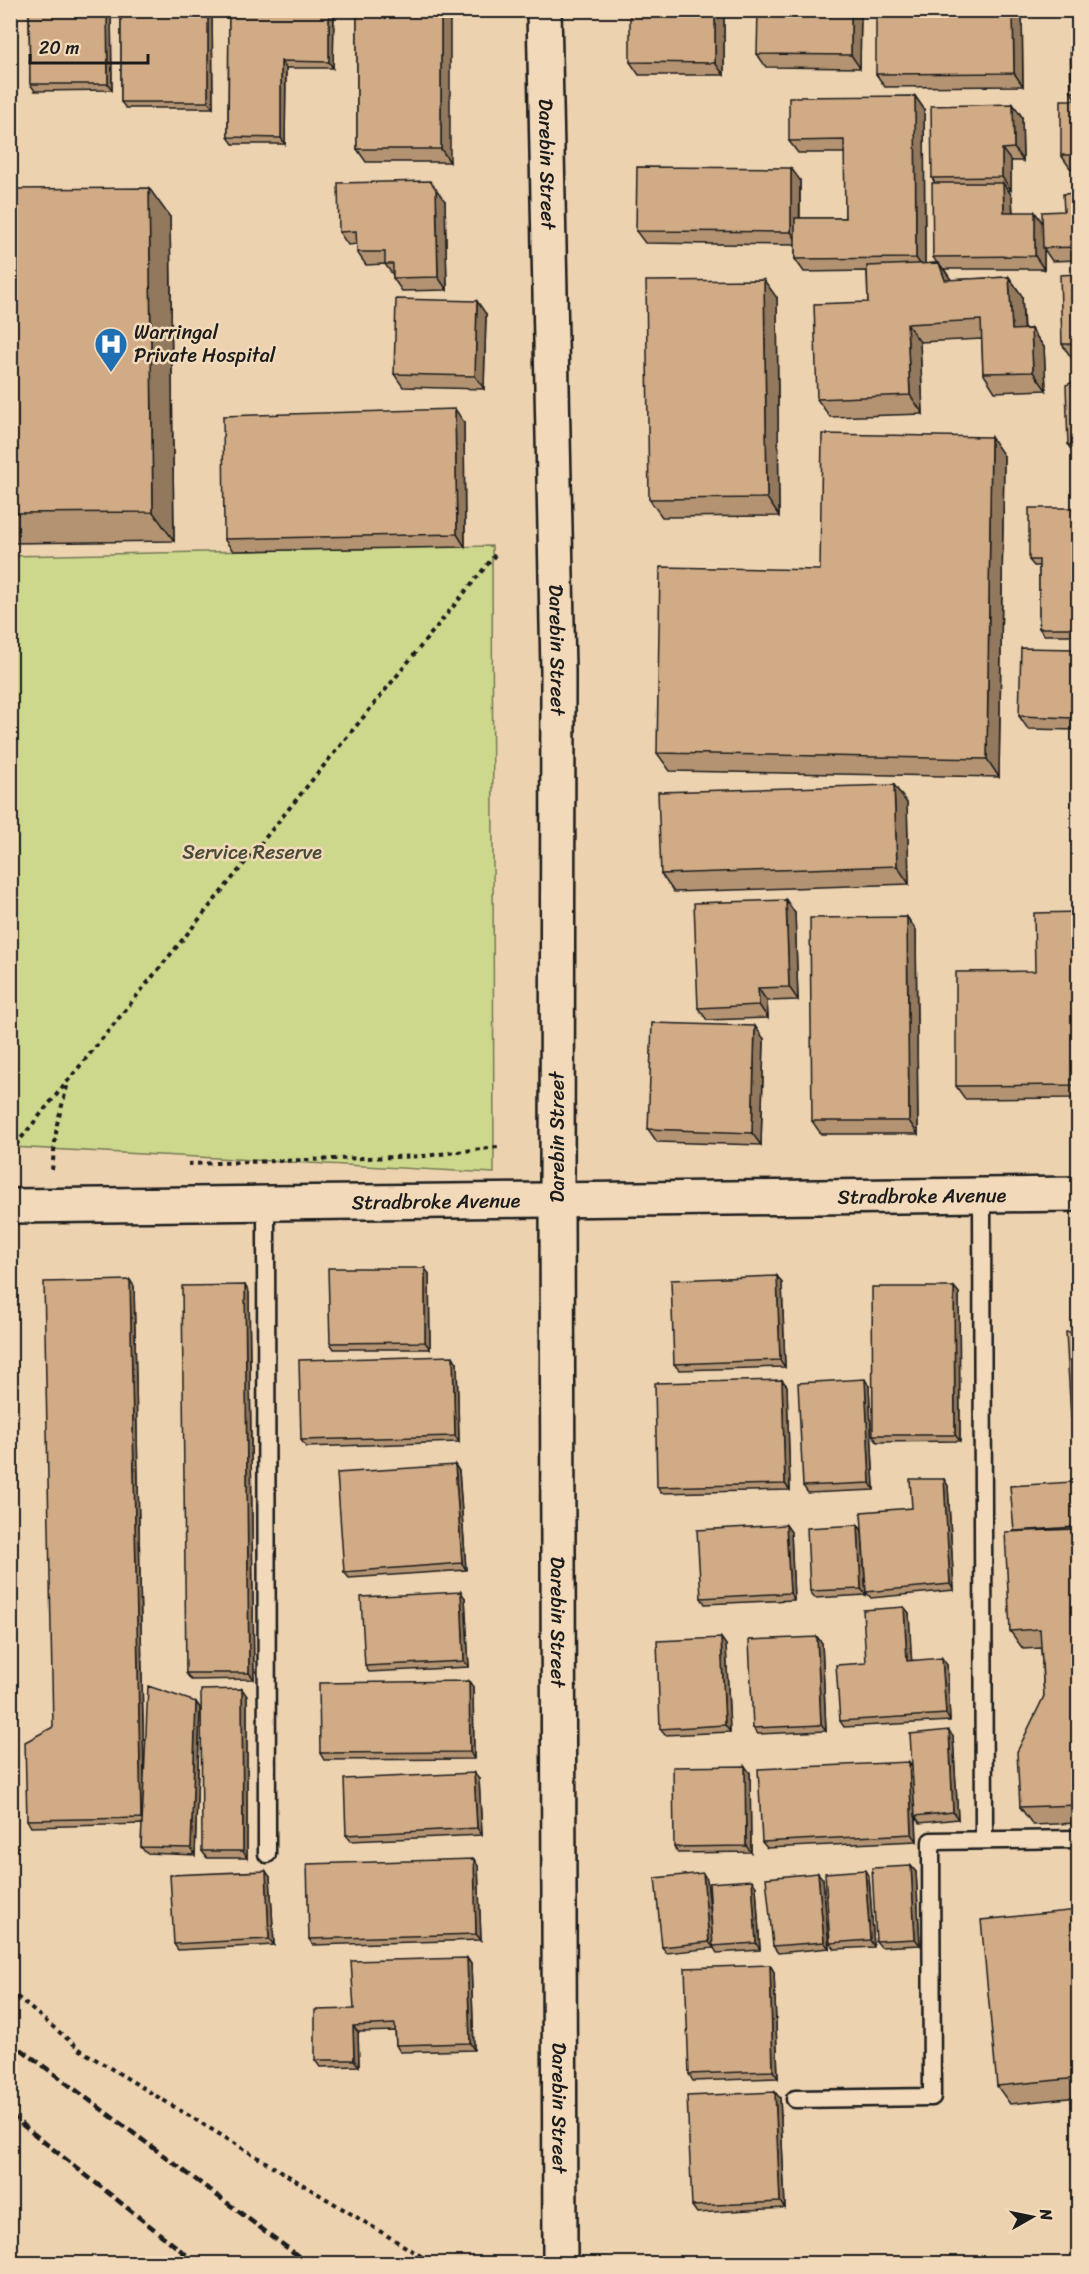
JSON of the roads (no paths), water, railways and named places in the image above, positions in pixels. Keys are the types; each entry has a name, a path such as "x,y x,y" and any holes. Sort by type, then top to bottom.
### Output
{"street":[{"name":"Darebin Street","path":"544,10 558,671 560,2264"},
{"name":"Stradbroke Avenue","path":"10,1206 1078,1194"}],"lane":[{"path":"982,1195 984,1840"},
{"path":"266,1203 267,1854"},
{"path":"795,2100 932,2097 931,1841 1078,1839"}],"railway":[{"path":"10,2041 309,2264"},
{"path":"10,2115 198,2264"}],"place":[{"name":"Warringal Private Hospital","path":"111,373"}],"park label":[{"name":"Service Reserve","path":"252,852"}]}
